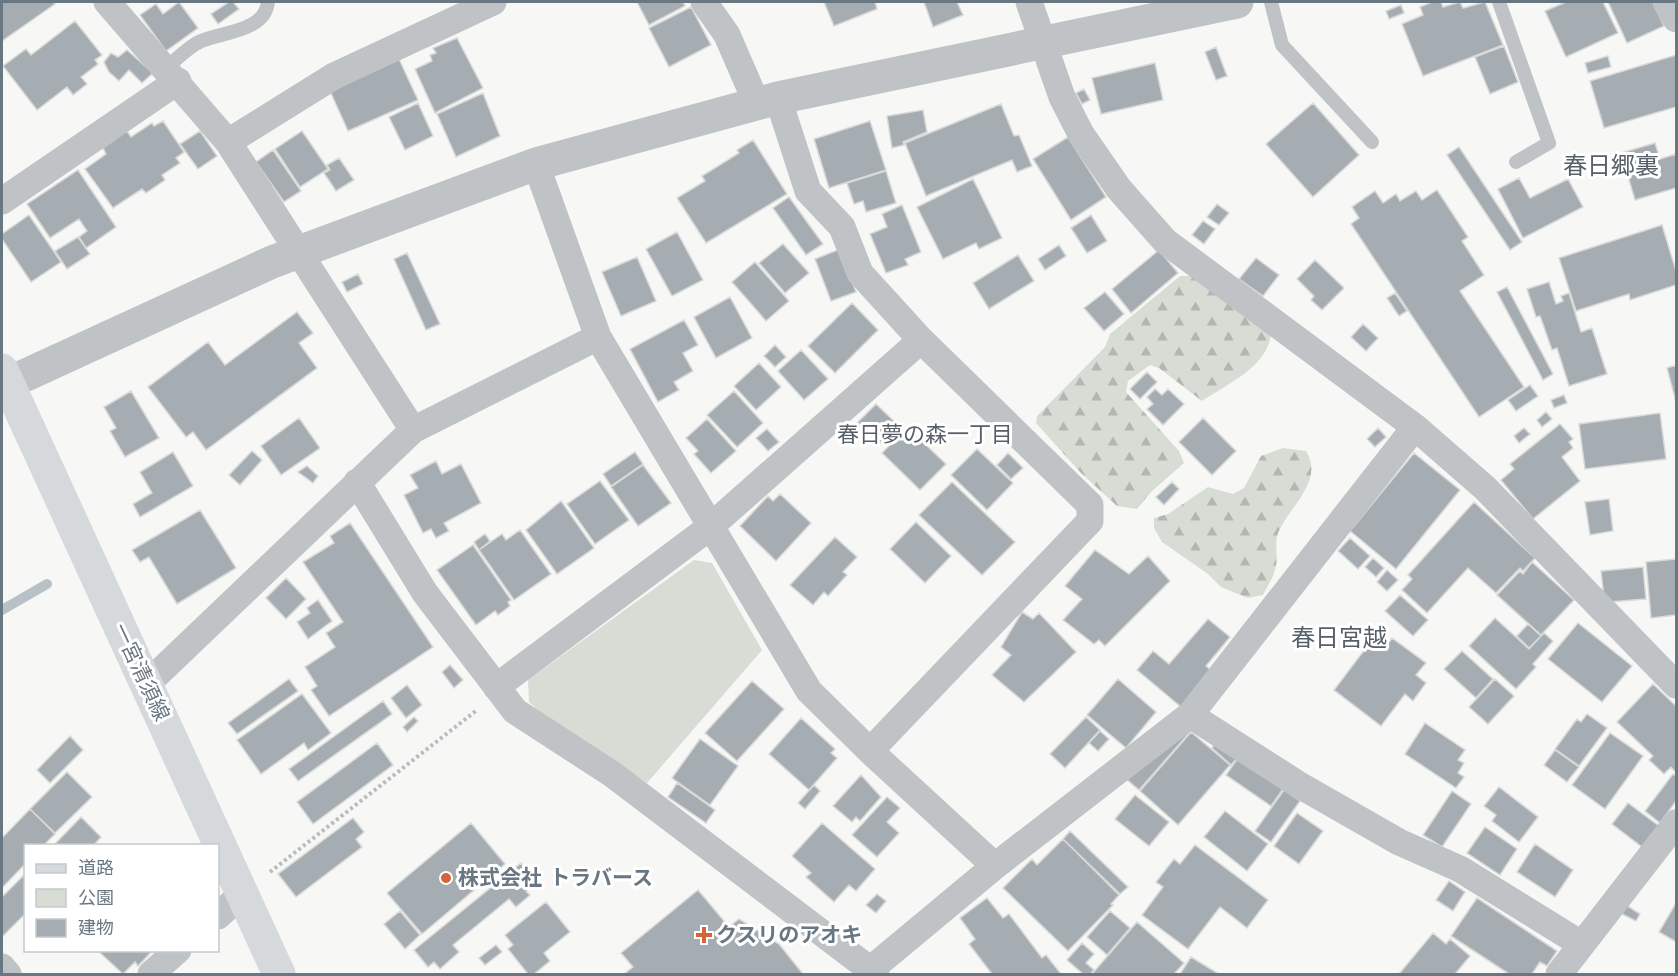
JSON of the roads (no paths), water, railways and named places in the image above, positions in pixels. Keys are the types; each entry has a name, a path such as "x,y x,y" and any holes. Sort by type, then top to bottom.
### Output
{"main road":[{"name":"一宮清須線","path":"4,380 147,684 279,975"}],"street":[{"path":"107,2 228,142 413,430"},
{"path":"704,2 767,101 808,191 842,227 860,273 921,340 1090,505 1090,521 870,752"},
{"path":"1029,2 1062,97 1081,134 1119,189 1165,241 1415,427 1485,488 1677,685"},
{"path":"4,380 298,252 536,164 767,101 1237,2"},
{"path":"1666,2 1677,19"},
{"path":"228,142 334,76 485,3"},
{"path":"2,201 172,75"},
{"path":"536,164 598,337 809,691 870,752 995,866"},
{"path":"147,684 413,430 598,337"},
{"path":"496,687 710,527 921,340"},
{"path":"357,482 425,593 515,711 612,774 873,972 995,866 1191,715 1415,427"},
{"path":"1191,715 1301,786 1399,842 1460,869 1581,944"},
{"path":"1559,975 1677,823"},
{"path":"219,915 242,894"},
{"path":"151,975 177,952"},
{"path":"2,967 8,975"}],"lane":[{"path":"172,75 202,40 228,35 258,21 268,2"},
{"path":"1271,2 1282,45 1372,142"},
{"path":"1499,2 1549,143 1516,162"}],"waterway":[{"path":"2,610 47,584"}],"place":[{"name":"株式会社 トラバース","path":"446,878"},
{"name":"クスリのアオキ","path":"704,935"}],"district":[{"name":"春日郷裏","path":"1611,166"},
{"name":"春日夢の森一丁目","path":"925,434"},
{"name":"春日宮越","path":"1339,638"}]}
